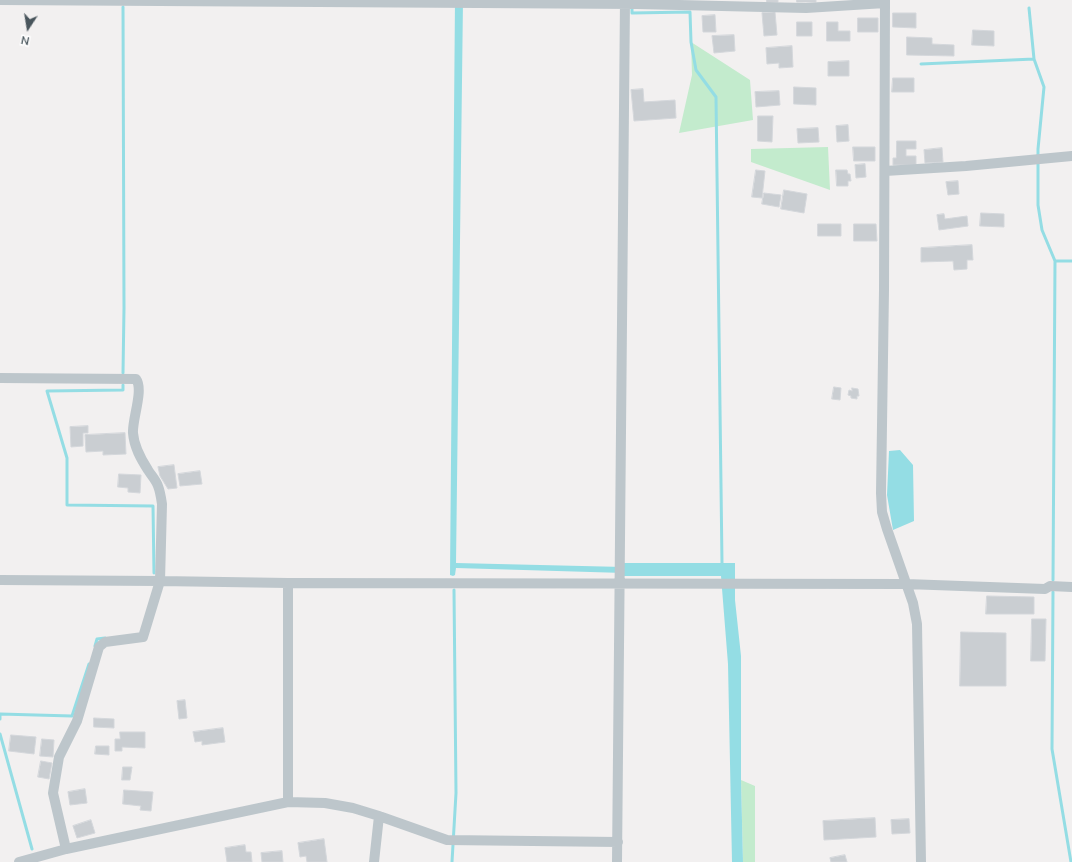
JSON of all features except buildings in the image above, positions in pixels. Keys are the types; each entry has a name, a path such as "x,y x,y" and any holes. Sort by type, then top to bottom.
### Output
{"street":[{"path":"0,0 447,3 625,2 637,4 806,8 885,2 881,493 882,512 913,603 917,624 921,862"},
{"path":"617,862 625,2"},
{"path":"884,171 1038,160 1072,156"},
{"path":"0,378 136,379 138,382 138,401 133,432 135,445 144,464 157,484 162,504 160,581 143,637 105,642 99,647 77,721 59,757 53,793 66,849"},
{"path":"0,580 288,583 906,584 1045,589 1050,586 1072,587"},
{"path":"288,583 288,802"},
{"path":"19,862 66,849 288,802 325,803 353,808 447,840 618,842"},
{"path":"374,862 379,816"}],"green space":[{"path":"691,42 750,80 753,120 679,133 692,75"},
{"path":"828,147 830,190 751,162 751,149"},
{"path":"741,780 755,786 755,862 743,862"}],"water":[{"path":"455,0 463,0 456,563 624,567 624,563 735,563 735,600 741,656 741,780 743,862 732,862 728,664 721,576 624,576 624,573 456,568 455,575 450,575"},
{"path":"900,450 913,465 914,521 893,530 887,495 889,451"}],"waterway":[{"path":"632,6 632,13 690,12 691,42 696,70 716,97 722,563"},
{"path":"123,7 123,373"},
{"path":"1029,8 1034,59 1044,87 1038,149 1038,205 1042,230 1055,261 1053,580"},
{"path":"921,64 1034,59"},
{"path":"1055,261 1072,261"},
{"path":"123,385 123,390 47,391 67,458 67,505 153,506 154,573"},
{"path":"452,862 456,793 454,590"},
{"path":"1053,592 1052,749 1071,862"},
{"path":"95,646 97,639 105,638"},
{"path":"0,719 0,714 72,716 89,664"},
{"path":"0,734 32,849"}]}
